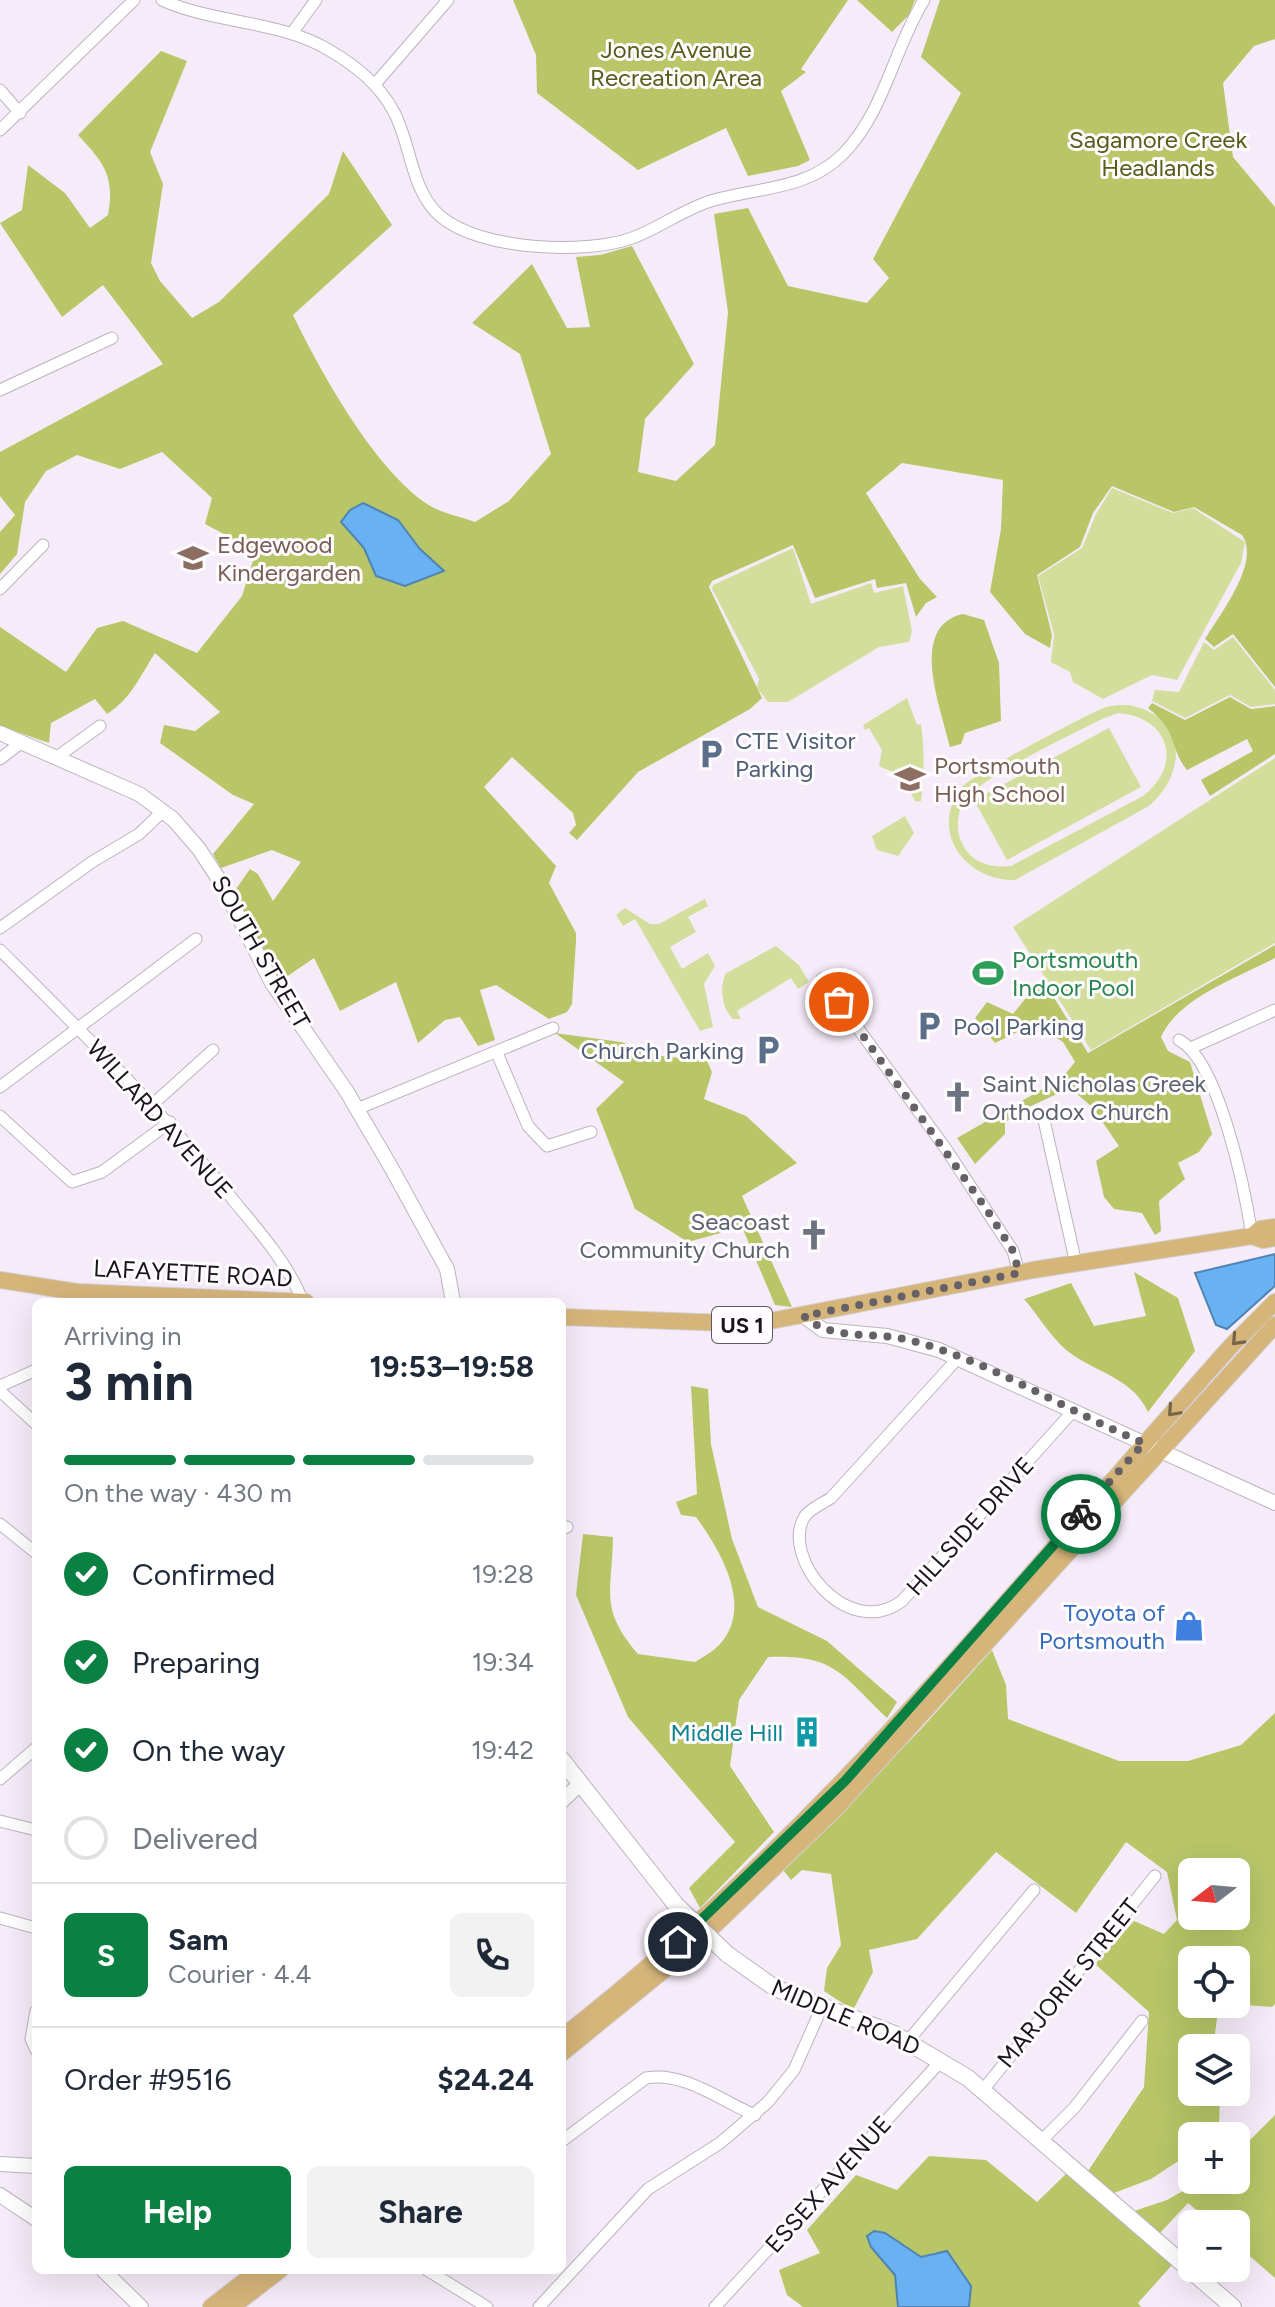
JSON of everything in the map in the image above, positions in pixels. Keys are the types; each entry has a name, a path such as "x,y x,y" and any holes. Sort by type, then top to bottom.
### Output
{"main road":[{"name":"US 1","path":"1252,1236 1260,1229 1275,1227"},
{"name":"US 1","path":"566,1317 739,1325 804,1316 1019,1273 1252,1236 1263,1240 1275,1238"},
{"name":"LAFAYETTE ROAD","path":"0,1280 77,1297 123,1298"},
{"path":"566,2034 678,1942 798,1830 868,1756 1144,1443 1275,1302"},
{"path":"566,2050 691,1948 813,1833 1275,1325"},
{"name":"MIDDLE ROAD","path":"566,1765 676,1905 727,1954 765,1983 908,2041 983,2090 1233,2307"},
{"path":"211,2307 254,2274"},
{"path":"232,2307 275,2274"}],"street":[{"path":"0,130 134,0"},
{"path":"162,0 188,4 292,33 329,49 376,83 395,113 429,204 446,221 478,235 525,244 601,245 633,238 715,200 805,180 831,164 863,129 924,0"},
{"path":"292,33 316,0"},
{"path":"376,83 448,0"},
{"path":"0,90 20,113"},
{"path":"0,390 112,338"},
{"path":"0,589 43,545"},
{"path":"57,757 100,726"},
{"name":"SOUTH STREET","path":"0,733 129,789 163,811 212,866 272,983 357,1109 447,1269 452,1298"},
{"path":"0,759 22,742"},
{"path":"0,928 92,862 139,834 163,811"},
{"path":"0,1087 196,939"},
{"name":"WILLARD AVENUE","path":"0,950 170,1122 253,1224 303,1298"},
{"path":"822,979 962,1172 1013,1251 1019,1273"},
{"path":"1193,1047 1275,1010"},
{"path":"357,1109 553,1028"},
{"path":"1179,1040 1193,1047 1236,1154 1252,1236"},
{"path":"153,1104 213,1050"},
{"path":"497,1053 528,1126 547,1146 591,1132"},
{"path":"0,1116 72,1182 102,1172 170,1122"},
{"path":"1044,1120 1076,1264"},
{"path":"804,1316 823,1330 908,1340 958,1358 1275,1503"},
{"name":"HILLSIDE DRIVE","path":"958,1358 831,1498 809,1512 801,1525 798,1541 807,1565 849,1610 874,1614 902,1601 1074,1410"},
{"path":"32,1372 0,1389 32,1420"},
{"path":"0,1524 32,1550"},
{"path":"0,1777 32,1751"},
{"path":"566,1797 580,1784"},
{"path":"0,1821 32,1829"},
{"name":"MARJORIE STREET","path":"983,2090 1155,1876"},
{"path":"908,2041 1034,1890"},
{"path":"0,1918 32,1927"},
{"path":"539,2307 648,2189 755,2115 794,2070 822,2007"},
{"path":"1042,2140 1087,2092 1142,2021"},
{"name":"ESSEX AVENUE","path":"715,2307 941,2061"},
{"path":"566,2138 646,2078 660,2075 683,2080 755,2115"},
{"path":"0,2164 32,2166"},
{"path":"0,2195 32,2216"},
{"path":"107,2274 141,2307"},
{"path":"433,2274 487,2307"}],"green space":[{"name":"Jones Avenue Recreation Area","path":"513,0 848,0 801,69 806,72 781,91 810,160 798,166 748,176 726,128 638,170 537,93 536,55"},
{"path":"857,0 915,0 909,15 892,32"},
{"name":"Sagamore Creek Headlands","path":"940,0 1275,0 1275,39 1254,46 1223,83 1233,157 1275,207 1275,687 1233,634 1214,647 1205,639 1243,573 1246,546 1242,535 1194,507 1174,512 1112,486 1093,513 1080,547 1037,575 1052,635 1050,648 1025,634 990,592 1001,529 1003,480 902,463 866,493 920,579 937,597 926,603 916,617 906,583 877,588 875,579 815,598 793,545 712,581 709,587 762,698 750,709 638,772 577,840 569,833 576,825 573,813 512,757 484,787 556,866 549,883 576,933 576,941 572,1004 567,1012 549,1019 496,985 480,990 495,1040 478,1046 460,1017 445,1020 418,1043 396,982 340,1011 314,958 279,982 234,892 250,869 258,874 273,901 301,862 272,850 221,868 213,854 254,804 233,795 160,743 164,725 195,731 220,712 155,653 134,686 115,708 107,714 95,699 51,723 49,743 0,726 0,627 66,672 97,628 123,621 197,653 242,596 256,551 205,524 212,498 162,452 120,469 77,455 46,471 25,502 17,554 0,574 0,532 15,515 0,496 0,452 163,364 103,285 62,317 0,223 22,210 28,165 65,193 90,228 108,215 110,190 105,171 78,135 161,51 187,61 150,152 163,184 151,263 160,281 192,318 219,302 329,194 343,151 392,225 293,315 335,393 372,449 393,473 434,508 475,522 509,501 551,454 520,354 472,323 532,264 567,328 590,327 576,257 600,255 632,246 694,364 645,419 638,472 676,481 715,445 728,312 714,214 748,208 788,286 867,303 889,278 873,259 961,93 921,57"},
{"path":"1112,488 1173,513 1193,508 1245,542 1241,563 1177,680 1152,675 1103,699 1073,682 1070,672 1051,662 1054,634 1038,576 1082,548 1096,514"},
{"path":"793,548 811,604 871,583 874,593 903,586 912,631 909,642 879,647 788,702 768,702 757,688 759,679 712,589 713,585"},
{"path":"963,614 984,620 999,663 1001,721 965,733 961,744 950,747 932,671 932,652 936,635 946,622"},
{"path":"1233,637 1275,690 1275,704 1251,707 1230,695 1185,718 1152,701 1155,690 1179,692 1204,642 1214,650"},
{"path":"1230,697 1251,709 1275,706 1275,754 1210,796 1201,780 1253,751 1247,739 1187,770 1165,725 1148,708 1152,703 1185,720"},
{"path":"907,698 917,725 921,724 922,734 922,791 921,801 916,802 899,775 879,766 882,750 869,728 865,730 863,725"},
{"path":"1115,705 1147,711 1161,720 1171,732 1175,746 1171,777 1149,806 1015,880 997,878 967,863 951,836 949,820 952,804 962,787 1006,759 1092,713","holes":["1118,713 1135,716 1159,733 1167,757 1164,770 1143,796 1011,866 997,866 972,857 963,845 958,830 961,808 972,793 1026,758 1102,719"]},
{"path":"1109,728 1141,787 1007,860 974,800"},
{"path":"1275,758 1275,943 1091,1050 1013,927"},
{"path":"905,816 914,833 898,856 877,850 872,836"},
{"path":"705,899 708,906 688,917 696,932 670,947 682,969 708,953 715,966 704,984 713,1027 700,1031 635,919 623,926 616,915 625,908 650,924 659,924"},
{"path":"1275,945 1275,958 1195,1000 1181,1011 1161,1037 1168,1051 1190,1062 1212,1134 1199,1152 1178,1163 1185,1179 1159,1201 1161,1231 1155,1235 1142,1213 1114,1209 1104,1197 1096,1161 1119,1146 1092,1107 1070,1088 1016,1113 1005,1123 1005,1134 975,1164 957,1138 1062,1078 1075,1062 1063,1042 1034,1024 995,1043 975,1018 987,1002 1013,1014 1042,978 1088,1053"},
{"path":"776,946 799,965 809,982 798,989 791,978 737,1011 741,1019 733,1019 723,998 725,974"},
{"path":"555,1033 621,1042 662,1056 707,1061 712,1072 704,1099 746,1116 797,1163 742,1196 792,1307 775,1305 742,1227 688,1242 635,1209 596,1109 624,1082"},
{"path":"1134,1272 1178,1298 1195,1351 1148,1412 1141,1400 1122,1382 1064,1348 1024,1299 1071,1283 1094,1326 1146,1316"},
{"path":"691,1386 708,1389 711,1444 732,1539 758,1607 827,1641 897,1702 887,1718 836,1670 809,1659 768,1657 739,1700 730,1766 774,1832 700,1908 689,1888 735,1842 628,1717 576,1595 583,1534 613,1537 610,1600 618,1624 638,1654 695,1662 718,1647 730,1629 734,1596 723,1562 696,1517 681,1515 676,1502 697,1494"},
{"path":"992,1650 1006,1685 1008,1719 1119,1761 1188,1761 1241,1745 1275,1713 1275,2004 1272,2007 1250,2005 1250,1946 1178,1946 1178,2018 1217,2018 1215,2034 1178,2034 1178,2106 1220,2106 1219,2122 1178,2122 1178,2161 1151,2179 1114,2193 1088,2171 1144,2087 1149,2012 1095,1964 1134,1921 1164,1934 1177,1920 1167,1872 1126,1842 1076,1913 996,1852 917,1939 869,1950 873,1972 853,2010 824,1991 827,1968 841,1945 831,1874 802,1870 791,1880 783,1870 921,1729"},
{"path":"1275,2115 1275,2278 1250,2256 1250,2210 1196,2210 1188,2203 1178,2210 1160,2233 1134,2211 1178,2194 1250,2194 1250,2140"},
{"path":"929,2156 986,2160 1037,2202 1067,2173 1172,2265 1138,2303 1141,2307 969,2307 936,2252 921,2257 871,2247 895,2275 898,2307 803,2307 787,2295 779,2270 820,2253 807,2230 856,2175 897,2190"}],"water":[{"path":"363,503 398,520 420,549 444,571 405,586 376,576 364,548 341,522 350,510"},
{"path":"1275,1254 1275,1286 1227,1329 1216,1325 1195,1273"},
{"path":"874,2231 885,2233 921,2257 947,2251 971,2286 969,2307 898,2307 895,2275 871,2247 867,2236"}],"way so far":[{"path":"839,1002 915,1104 987,1210 1013,1251 1019,1273 804,1316 823,1330 887,1336 929,1346 1144,1443 1081,1514"}],"place":[{"name":"Edgewood Kindergarden","path":"193,558"},
{"name":"CTE Visitor Parking","path":"711,754"},
{"name":"Portsmouth High School","path":"910,779"},
{"name":"Portsmouth Indoor Pool","path":"988,973"},
{"name":"Pool Parking","path":"929,1026"},
{"name":"Church Parking","path":"768,1050"},
{"name":"Saint Nicholas Greek Orthodox Church","path":"958,1097"},
{"name":"Seacoast Community Church","path":"814,1235"},
{"name":"Toyota of Portsmouth","path":"1189,1626"},
{"name":"Middle Hill","path":"807,1732"}],"route":[{"path":"678,1942 763,1864 845,1781 1081,1514"}]}
